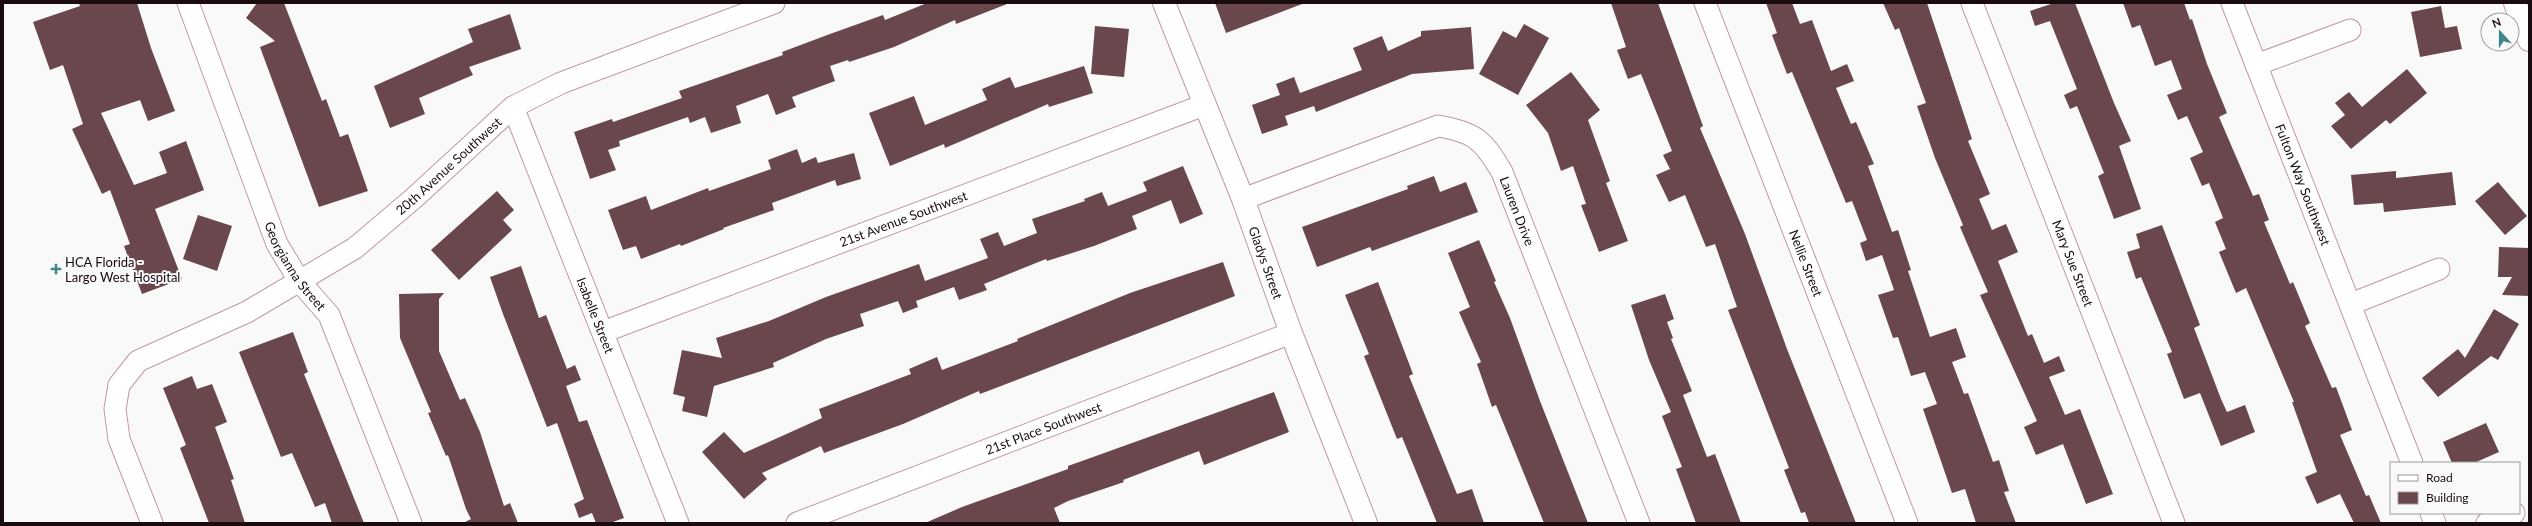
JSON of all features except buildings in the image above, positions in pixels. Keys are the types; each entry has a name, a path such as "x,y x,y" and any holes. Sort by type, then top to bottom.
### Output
{"street":[{"name":"Georgianna Street","path":"188,3 277,244 300,282 329,315 412,523"},
{"name":"20th Avenue Southwest","path":"152,523 119,439 115,409 119,385 138,361 247,312 300,282 355,248 414,198 513,107 561,83 774,3"},
{"name":"Gladys Street","path":"1164,3 1243,199 1291,333 1366,523"},
{"name":"Nellie Street","path":"1705,3 1907,523"},
{"name":"Mary Sue Street","path":"1972,3 2174,523"},
{"name":"Fulton Way Southwest","path":"2232,3 2412,462"},
{"path":"2515,3 2529,40"},
{"path":"2256,65 2350,30"},
{"name":"21st Avenue Southwest","path":"603,332 1204,105"},
{"name":"Isabelle Street","path":"513,107 678,523"},
{"name":"Lauren Drive","path":"1243,199 1438,126 1462,130 1486,145 1502,172 1639,523"},
{"path":"2351,304 2439,269"},
{"name":"21st Place Southwest","path":"797,523 1291,333"},
{"path":"2487,523 2511,514"}],"place":[{"name":"HCA Florida - Largo West Hospital","path":"56,269"}]}
